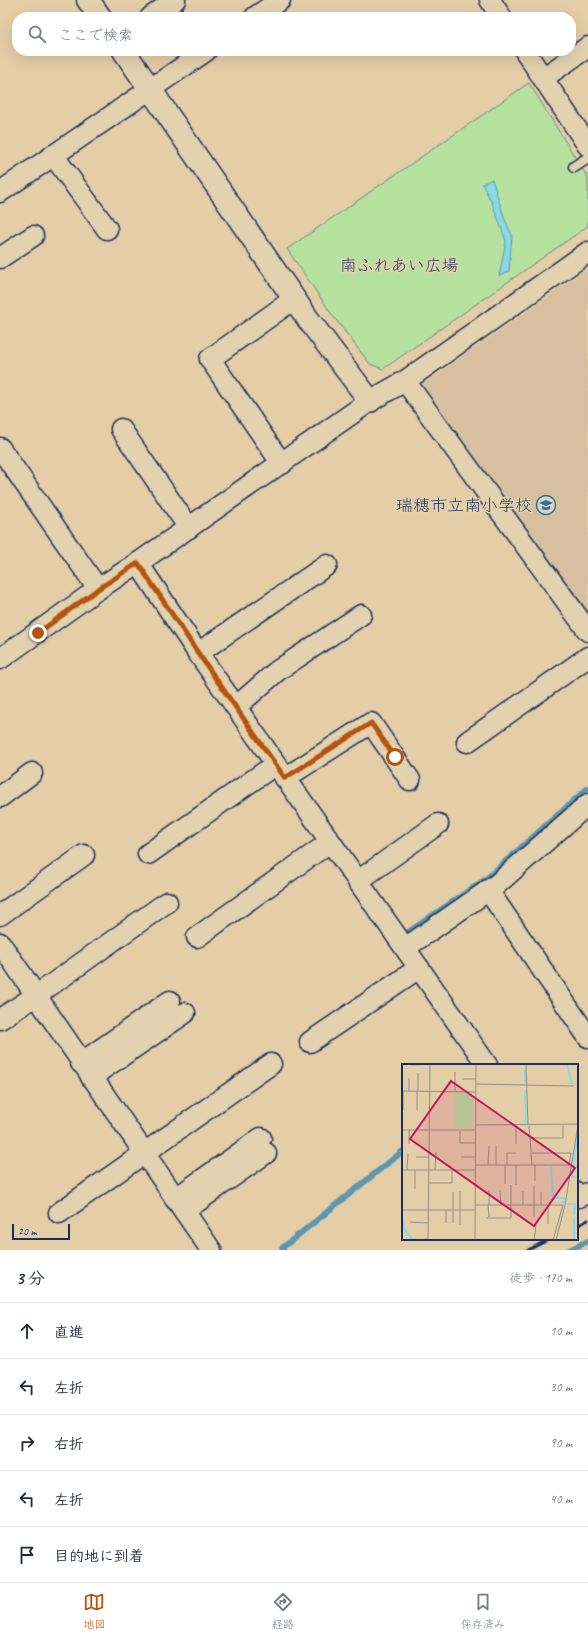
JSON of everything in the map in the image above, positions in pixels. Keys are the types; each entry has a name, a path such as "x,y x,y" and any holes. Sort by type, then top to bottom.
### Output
{"street":[{"path":"88,0 96,12"},
{"path":"158,12 175,0"},
{"path":"262,12 280,0"},
{"path":"490,0 498,12"},
{"path":"576,55 588,47"},
{"path":"127,56 294,299 370,401"},
{"path":"0,192 199,56"},
{"path":"528,56 588,146"},
{"path":"543,78 575,56"},
{"path":"53,155 107,230"},
{"path":"0,258 33,236"},
{"path":"0,660 98,589 282,464 370,401 405,381 588,252"},
{"path":"282,464 210,358 294,299"},
{"path":"405,381 588,631"},
{"path":"121,429 189,528"},
{"path":"0,448 98,589"},
{"path":"138,563 280,771 486,1064"},
{"path":"198,653 327,565"},
{"path":"236,707 277,671 361,615"},
{"path":"467,742 588,657"},
{"path":"148,854 280,771 371,723 410,780"},
{"path":"0,797 32,773"},
{"path":"405,948 488,890 585,812"},
{"path":"358,881 438,824"},
{"path":"197,937 330,842"},
{"path":"0,915 84,855"},
{"path":"488,890 588,1037"},
{"path":"0,1019 37,995 167,902"},
{"path":"0,943 180,1205 205,1248"},
{"path":"310,1042 418,968"},
{"path":"86,1070 177,1007"},
{"path":"59,1213 271,1064"},
{"path":"180,1205 263,1145"},
{"path":"578,1195 579,1197 588,1193"}],"lane":[{"path":"574,167 588,158"}],"shaded area":[{"name":"瑞穂市立南小学校","path":"588,269 588,622 419,387"}],"green space":[{"name":"南ふれあい広場","path":"529,83 588,178 588,226 383,369 370,364 333,316 287,249"}],"water":[{"path":"492,179 505,220 512,235 509,271 499,276 506,241 492,203 482,184"}],"waterway":[{"path":"404,935 486,879 588,788"},
{"path":"283,1250 282,1248 402,1152"},
{"path":"569,1250 588,1241"}],"railway":[{"path":"578,1225 588,1220"},
{"path":"528,1250 548,1240"}],"place":[{"name":"瑞穂市立南小学校","path":"546,505"}],"route":[{"path":"38,633 98,589 138,563 198,653 285,778 371,723 395,757"}]}
